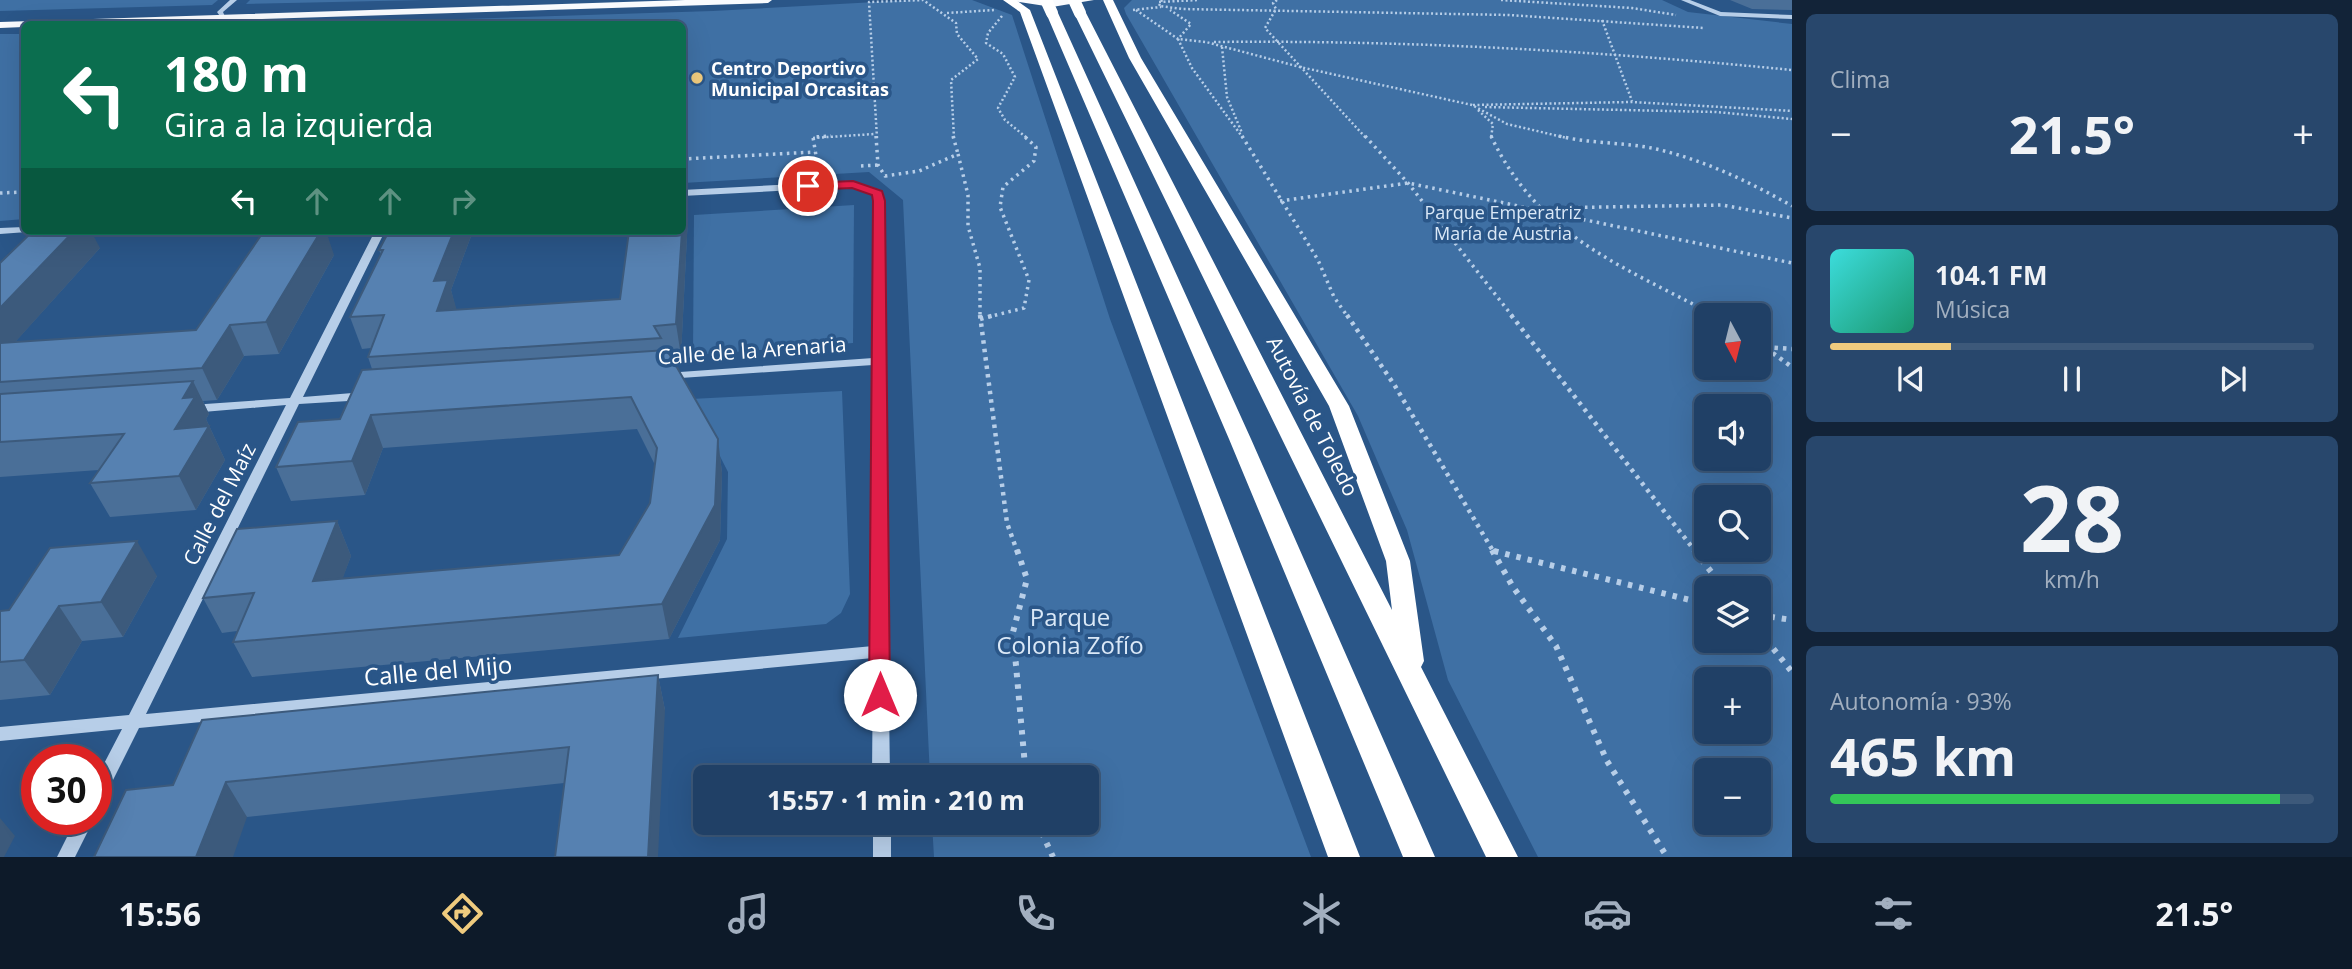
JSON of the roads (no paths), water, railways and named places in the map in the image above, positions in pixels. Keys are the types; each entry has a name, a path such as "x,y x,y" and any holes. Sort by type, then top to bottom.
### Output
{"highway":[{"path":"1108,0 1135,58 1339,406 1398,561 1413,677"},
{"name":"Autovía de Toledo","path":"1082,4 1502,857"},
{"path":"1008,5 1025,10 1344,857"},
{"path":"1049,7 1240,439 1419,857"}],"main road":[{"path":"89,21 611,0"},
{"path":"0,19 768,0"},
{"path":"1008,5 1082,4"},
{"path":"0,25 21,24"}],"street":[{"path":"222,15 234,0"},
{"path":"1684,0 1720,14 1792,17"},
{"path":"686,193 853,184 878,193 881,765"},
{"path":"0,231 21,235"},
{"name":"Calle del Maíz","path":"112,766 378,235"},
{"name":"Calle de la Arenaria","path":"658,376 878,361"},
{"path":"175,410 380,395"},
{"name":"Calle del Mijo","path":"0,734 880,651"},
{"path":"66,857 77,835"},
{"path":"882,835 882,857"}],"place":[{"name":"Centro Deportivo Municipal Orcasitas","path":"697,78"}],"park label":[{"name":"Parque Emperatriz María de Austria","path":"1503,222"},
{"name":"Parque Colonia Zofío","path":"1070,630"}]}
